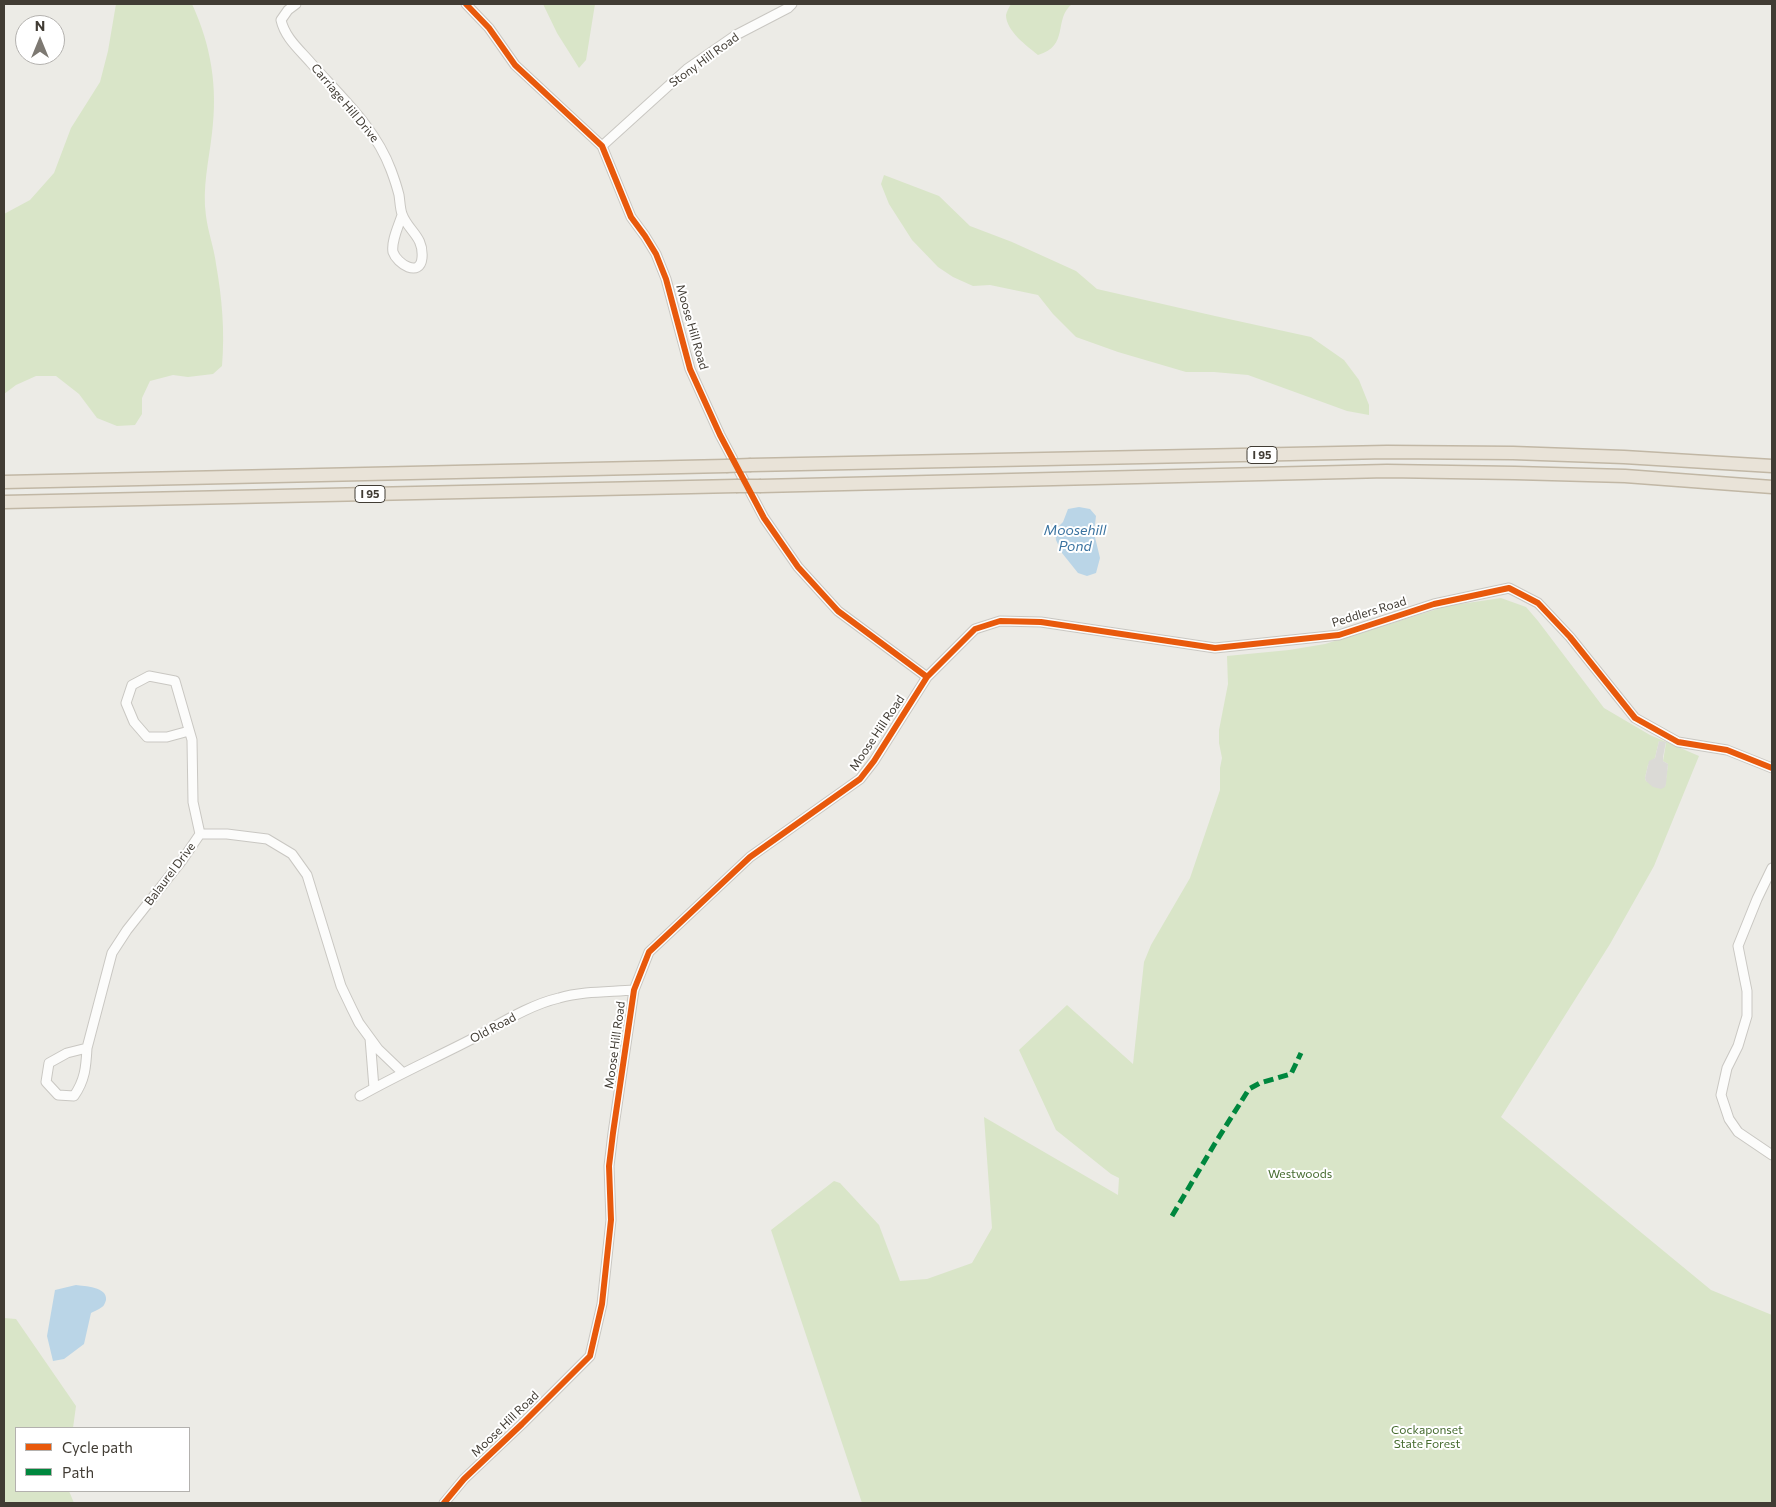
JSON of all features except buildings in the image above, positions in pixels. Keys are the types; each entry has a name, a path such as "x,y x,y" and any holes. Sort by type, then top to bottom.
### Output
{"highway":[{"name":"I 95","path":"4,482 1387,452 1615,456 1772,466"},
{"name":"I 95","path":"4,502 1387,471 1625,476 1772,487"}],"street":[{"name":"Carriage Hill Drive","path":"296,4 288,10 281,20 283,29 292,42 345,100 378,140 399,193 402,215 394,242 394,252 400,262 409,268 414,268 420,265 422,260 418,237 402,215"},
{"name":"Moose Hill Road","path":"444,1503 464,1480 590,1356 602,1304 611,1220 610,1154 634,990 649,952 750,857 860,779 874,761 927,677 838,611 798,567 764,518 720,435 690,369 666,279 656,254 631,218 602,146 515,66 490,28 466,4"},
{"name":"Stony Hill Road","path":"602,146 687,69 736,35 788,8 792,4"},
{"name":"Peddlers Road","path":"927,677 976,629 1000,621 1042,622 1215,648 1340,635 1434,604 1509,588 1538,603 1570,637 1635,718 1678,742 1728,750 1772,768"},
{"path":"189,731 167,737 147,737 134,722 126,704 132,686 149,676 175,681 192,740 193,802 200,834"},
{"name":"Balaurel Drive","path":"87,1048 67,1053 49,1063 46,1082 58,1095 74,1096 82,1083 87,1048 112,953 127,930 183,859 200,834 227,834 267,839 292,854 307,875 341,986 359,1023 378,1049 402,1072"},
{"path":"1772,868 1738,946 1747,991 1747,1016 1738,1046 1728,1068 1721,1095 1729,1119 1738,1132 1772,1155"},
{"name":"Old Road","path":"360,1096 402,1072 429,1061 519,1014 556,998 580,993 634,990"},
{"name":"Balaurel Drive","path":"370,1038 374,1088"}],"green space":[{"path":"116,4 192,4 199,19 208,51 213,83 214,116 205,185 205,206 220,289 223,340 222,366 213,374 188,377 173,375 150,381 142,398 142,414 135,425 117,426 97,418 79,394 56,376 36,376 16,385 4,394 4,214 30,200 54,173 71,128 100,82 108,51"},
{"path":"543,4 595,4 586,60 579,68 557,33"},
{"path":"1011,4 1072,4 1066,10 1058,39 1054,45 1048,51 1038,55 1018,38 1009,27 1006,15"},
{"path":"884,175 939,196 970,226 1012,242 1076,271 1097,289 1311,337 1344,360 1359,380 1369,405 1369,415 1347,411 1248,375 1186,372 1118,352 1076,337 1053,314 1038,295 990,285 973,286 953,277 938,267 912,240 889,204 881,184"},
{"path":"1501,598 1526,607 1604,708 1650,735 1699,756 1654,866 1610,944 1501,1117 1711,1290 1772,1315 1772,1503 862,1503 771,1230 834,1181 840,1183 879,1225 900,1281 927,1279 972,1263 992,1228 984,1117 1118,1195 1119,1178 1111,1174 1056,1130 1019,1050 1067,1005 1133,1064 1144,962 1151,945 1190,878 1220,790 1222,758 1219,730 1228,684 1227,656 1289,650 1325,644 1447,606","holes":["1659,741 1666,743 1663,761 1668,764 1665,787 1646,781 1645,778 1648,765 1655,758"]},
{"path":"4,1318 16,1319 76,1406 73,1427 15,1427 15,1492 69,1492 74,1503 4,1503"}],"shaded area":[{"path":"1659,741 1666,742 1663,761 1668,764 1666,784 1661,789 1653,787 1645,778 1649,761 1655,758"}],"water":[{"name":"Moosehill Pond","path":"1079,507 1090,509 1096,516 1094,533 1100,558 1096,573 1087,576 1078,573 1062,553 1056,540 1055,530 1063,522 1068,509"},
{"path":"76,1285 90,1287 103,1292 106,1300 103,1307 91,1313 84,1344 64,1359 53,1361 47,1336 55,1290"}],"marked path":[{"path":"1172,1216 1249,1089 1260,1083 1291,1074 1301,1053"}],"cycle path":[{"path":"466,4 489,28 515,65 602,146 631,217 656,254 666,279 690,369 720,435 764,518 798,567 838,611 927,677"},
{"path":"444,1503 464,1479 590,1356 602,1304 611,1220 609,1166 613,1133 634,990 649,952 750,857 860,779 874,761 927,677 975,629 1000,621 1041,622 1215,648 1339,635 1434,604 1509,588 1538,603 1570,637 1635,718 1678,742 1727,750 1772,768"}],"park label":[{"name":"Westwoods","path":"1300,1174"},
{"name":"Cockaponset State Forest","path":"1427,1437"}]}
